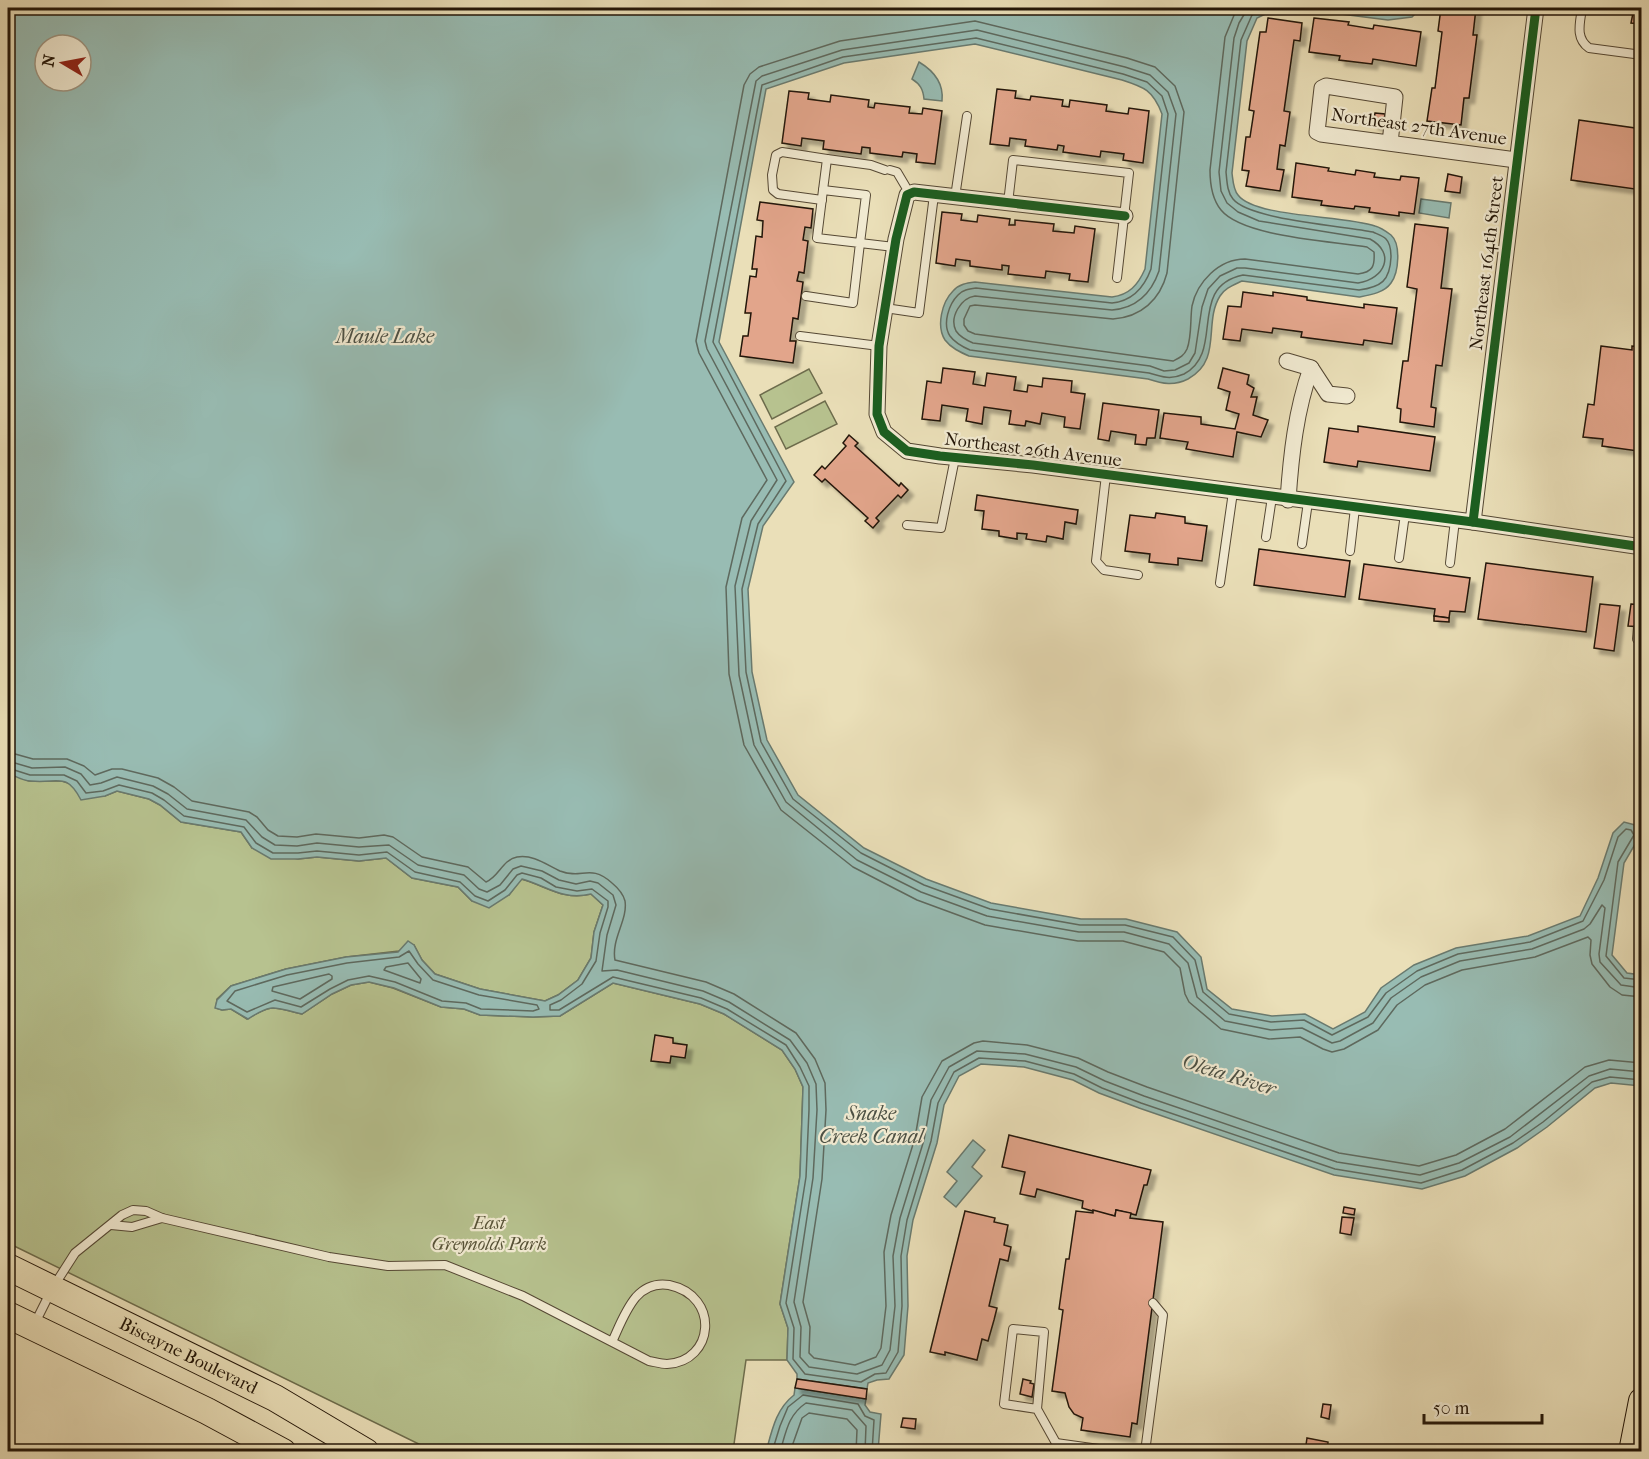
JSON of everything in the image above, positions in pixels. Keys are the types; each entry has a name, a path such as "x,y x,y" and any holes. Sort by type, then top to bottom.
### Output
{"main road":[{"name":"Biscayne Boulevard","path":"8,1267 275,1398 366,1452"},
{"path":"8,1315 207,1411 283,1452"},
{"path":"1632,1452 1641,1401"}],"street":[{"name":"Northeast 164th Street","path":"1473,522 1536,8"},
{"name":"Northeast 27th Avenue","path":"1389,143 1395,98 1326,86 1322,88 1317,132 1321,134 1516,160"},
{"path":"910,194 1125,216"},
{"name":"Northeast 26th Avenue","path":"910,194 907,195 894,247 879,346 877,414 884,432 907,451 1473,522 1641,547"},
{"path":"1287,361 1311,368 1328,394 1347,396"},
{"path":"1288,500 1290,459 1303,391 1311,368"}],"lane":[{"path":"1582,8 1579,36 1582,44 1589,48 1641,55"},
{"path":"955,197 967,116"},
{"path":"822,200 778,194 773,190 772,175 776,155 782,152 871,165 897,172 910,194"},
{"path":"827,159 817,238 894,247"},
{"path":"1008,203 1013,160 1129,173 1117,278"},
{"path":"806,297 853,303 866,195 823,190"},
{"path":"885,308 919,314 934,195"},
{"path":"801,336 879,346"},
{"path":"907,525 941,528 955,458"},
{"path":"1106,475 1096,561 1104,570 1138,575"},
{"path":"1220,583 1233,492"},
{"path":"1266,537 1272,497"},
{"path":"1302,544 1308,502"},
{"path":"1350,551 1355,508"},
{"path":"1399,558 1405,514"},
{"path":"1450,563 1455,520"},
{"path":"1638,628 1637,639 1641,639"},
{"path":"33,1327 52,1289 75,1253 122,1215 133,1210 146,1211 162,1218 328,1257 388,1266 444,1265 523,1296 612,1342 649,1361 667,1364 682,1361 698,1349 704,1336 706,1322 700,1305 692,1294 664,1284 650,1286 637,1295 628,1308 612,1342"},
{"path":"111,1226 132,1227 162,1218"},
{"path":"1145,1452 1163,1315 1153,1303"},
{"path":"1037,1409 1004,1404 1013,1329 1044,1332 1037,1409 1055,1447 1120,1452"}],"green space":[{"path":"809,369 822,393 772,419 760,395"},
{"path":"825,401 837,424 786,449 775,427"},
{"name":"East Greynolds Park","path":"8,773 29,781 62,781 105,796 117,791 149,799 181,822 241,832 252,848 298,859 317,857 359,861 386,858 412,878 458,887 472,901 509,895 521,879 572,896 591,894 603,905 594,932 591,958 578,980 558,995 545,1001 480,989 435,974 422,960 414,945 399,951 346,957 286,969 231,986 217,999 216,1008 231,1009 247,1019 269,1008 280,1008 302,1014 332,994 351,985 369,982 393,988 441,1007 464,1009 480,1015 560,1016 613,983 700,1004 724,1014 782,1050 795,1069 803,1087 800,1176 780,1304 788,1328 787,1360 746,1360 733,1451 433,1451 8,1243"}],"water":[{"name":"Maule Lake","path":"8,8 1278,8 1257,18 1247,41 1232,173 1235,190 1248,202 1262,208 1361,222 1381,228 1394,239 1398,251 1396,272 1385,289 1359,297 1242,281 1233,285 1222,293 1215,307 1209,352 1205,362 1199,371 1178,383 969,356 947,343 941,328 946,301 955,289 966,283 975,282 1112,297 1123,294 1136,284 1145,269 1162,114 1147,91 1122,80 975,44 844,63 766,89 719,342 794,482 763,526 748,589 752,672 767,740 798,795 864,848 926,879 991,903 1081,919 1126,919 1177,932 1201,957 1207,989 1232,1009 1272,1016 1305,1014 1333,1029 1365,1012 1381,988 1414,965 1456,948 1528,936 1580,916 1598,878 1613,833 1624,822 1635,825 1641,834 1624,863 1612,955 1627,973 1641,975 1641,1086 1611,1083 1595,1088 1517,1148 1465,1176 1422,1189 1334,1175 1139,1108 1099,1093 1073,1080 1024,1067 981,1064 959,1076 944,1105 937,1143 913,1220 907,1256 908,1306 904,1355 889,1379 868,1383 867,1389 797,1379 797,1374 787,1360 788,1328 780,1304 800,1176 803,1087 795,1069 782,1050 724,1014 700,1004 613,983 560,1016 480,1015 464,1009 441,1007 394,988 369,982 351,985 332,994 302,1014 269,1008 248,1019 231,1009 215,1008 217,1000 231,986 286,969 346,957 398,952 408,941 414,945 422,960 435,974 480,989 545,1001 558,995 578,980 591,958 594,932 603,905 591,894 572,896 522,879 509,895 489,908 472,901 458,887 412,878 386,858 359,861 317,857 271,859 252,848 241,832 181,822 149,799 117,791 105,796 81,800 71,785 66,782 28,781 8,773"},
{"path":"1293,8 1421,8 1412,17 1388,20"},
{"path":"919,62 929,69 940,83 942,101 924,99 921,87 912,79"},
{"path":"1421,199 1451,203 1449,218 1419,213"},
{"path":"973,1140 985,1150 972,1167 982,1176 956,1207 944,1197 957,1181 947,1172"},
{"path":"795,1388 866,1399 865,1405 870,1412 881,1414 878,1451 766,1452 776,1420 783,1407 794,1395"}],"building":[{"path":"1441,8 1476,8 1473,35 1477,35 1469,98 1464,98 1461,125 1427,121 1432,88 1435,88 1442,32 1438,31"},
{"path":"1634,8 1642,8 1642,24 1631,23"},
{"path":"1268,18 1302,23 1300,41 1294,40 1284,111 1290,112 1285,146 1280,145 1277,169 1284,170 1280,191 1246,186 1249,171 1242,170 1246,137 1250,137 1254,111 1249,110 1260,32 1266,32"},
{"path":"1314,18 1349,22 1348,25 1373,29 1374,25 1421,32 1416,66 1373,59 1372,64 1339,60 1340,56 1309,52"},
{"path":"997,89 1016,91 1015,98 1030,100 1031,96 1063,100 1062,106 1069,107 1070,100 1107,105 1106,111 1128,114 1129,108 1149,111 1143,163 1123,160 1124,154 1101,151 1100,157 1063,152 1064,146 1058,145 1057,150 1025,146 1026,140 1010,138 1009,146 990,144"},
{"path":"789,91 809,93 808,99 830,102 831,95 869,100 868,107 874,108 875,103 910,107 909,113 922,114 923,108 942,111 935,164 916,162 917,154 903,152 902,157 870,153 870,148 862,147 861,154 823,149 824,141 802,138 801,146 782,143"},
{"path":"1375,113 1385,114 1383,126 1373,124"},
{"path":"1579,120 1642,129 1642,190 1571,180"},
{"path":"1296,163 1355,175 1356,170 1375,173 1374,177 1400,180 1401,176 1419,178 1414,214 1399,212 1399,216 1369,212 1370,208 1355,206 1354,209 1321,205 1322,201 1292,197"},
{"path":"1448,174 1462,177 1460,193 1445,191"},
{"path":"760,202 813,209 811,228 805,227 803,240 808,241 804,273 799,272 797,281 803,282 798,319 793,318 790,341 796,341 793,363 740,356 743,336 748,336 751,313 745,313 750,276 756,277 757,269 752,269 756,236 762,237 763,221 757,220"},
{"path":"942,212 962,214 961,220 977,222 978,215 1010,219 1009,225 1015,225 1015,220 1054,224 1053,231 1074,233 1075,226 1095,229 1088,282 1069,280 1070,274 1046,271 1045,278 1008,274 1009,266 1002,265 1002,270 970,266 970,261 956,259 955,266 936,263"},
{"path":"1415,224 1448,228 1441,288 1452,289 1442,366 1436,365 1431,407 1436,408 1434,427 1400,422 1401,409 1397,408 1403,361 1408,361 1417,289 1407,287"},
{"path":"1243,292 1273,296 1273,292 1307,297 1307,300 1364,308 1364,304 1397,308 1392,344 1364,340 1363,345 1301,337 1302,332 1273,328 1272,333 1242,329 1240,341 1223,339 1228,306 1241,307"},
{"path":"1601,346 1632,350 1632,346 1642,347 1642,444 1639,444 1638,451 1602,446 1603,439 1583,437 1588,404 1594,405"},
{"path":"943,368 975,372 973,384 985,386 987,373 1016,377 1014,390 1027,392 1028,385 1042,387 1043,378 1072,381 1071,392 1085,394 1080,429 1064,427 1065,417 1042,413 1040,424 1026,421 1025,426 1009,424 1011,411 984,407 982,424 966,421 968,409 942,405 940,421 922,419 927,381 941,383"},
{"path":"1223,368 1249,375 1247,384 1254,388 1251,397 1257,397 1253,415 1268,420 1261,437 1237,432 1233,457 1186,449 1188,442 1160,438 1164,413 1201,417 1201,424 1235,429 1239,414 1226,410 1230,392 1218,388"},
{"path":"1103,403 1159,410 1155,438 1147,438 1146,445 1135,444 1136,435 1111,431 1109,441 1098,439"},
{"path":"1358,426 1435,437 1430,471 1358,461 1357,467 1324,462 1329,428 1358,432"},
{"path":"849,435 858,443 855,446 899,486 901,483 908,490 901,498 898,495 876,518 879,521 873,528 865,521 868,518 825,479 822,482 814,475 822,466 825,469 846,446 843,443"},
{"path":"977,495 1078,510 1076,524 1065,522 1063,539 1047,536 1046,542 1026,539 1027,534 1017,533 1017,539 999,536 999,531 982,529 984,511 975,510"},
{"path":"1156,513 1185,517 1185,523 1207,526 1202,561 1178,558 1178,565 1149,562 1150,554 1125,551 1130,515 1155,518"},
{"path":"1259,549 1350,561 1345,597 1254,585"},
{"path":"1486,563 1593,577 1586,632 1478,619"},
{"path":"1364,564 1470,578 1465,612 1450,611 1449,618 1434,616 1435,609 1359,599"},
{"path":"1600,604 1620,606 1614,651 1594,648"},
{"path":"1631,604 1642,605 1642,627 1628,626"},
{"path":"1434,616 1449,618 1449,622 1434,621"},
{"path":"655,1035 673,1038 673,1043 687,1045 685,1058 671,1056 670,1063 651,1061"},
{"path":"1009,1135 1151,1170 1147,1185 1144,1185 1136,1215 1116,1210 1115,1216 1103,1214 1082,1208 1083,1201 1037,1189 1035,1197 1020,1194 1025,1172 1002,1167"},
{"path":"1344,1207 1355,1209 1354,1215 1343,1213"},
{"path":"1093,1210 1115,1216 1116,1210 1131,1213 1130,1218 1163,1222 1137,1424 1132,1423 1130,1437 1081,1430 1083,1418 1074,1414 1069,1407 1065,1393 1052,1391 1063,1310 1059,1309 1076,1211 1093,1213"},
{"path":"965,1211 995,1218 994,1222 1008,1225 1004,1245 1011,1247 1008,1261 1000,1259 989,1306 997,1308 988,1341 982,1339 977,1360 945,1352 945,1355 930,1352"},
{"path":"1342,1217 1354,1218 1351,1235 1340,1233"},
{"path":"797,1379 867,1389 866,1399 795,1388"},
{"path":"1023,1379 1034,1384 1032,1397 1020,1394"},
{"path":"1323,1404 1331,1405 1329,1419 1321,1417"},
{"path":"903,1418 916,1419 915,1429 901,1427"},
{"path":"1307,1438 1328,1442 1327,1452 1305,1452"}],"cycle path":[{"path":"1473,522 1536,8"},
{"path":"1125,216 914,192 907,195 896,239 879,346 877,414 884,432 907,451 1473,522 1642,547"}],"water label":[{"name":"Oleta River","path":"1229,1075"},
{"name":"Snake Creek Canal","path":"871,1124"}]}
